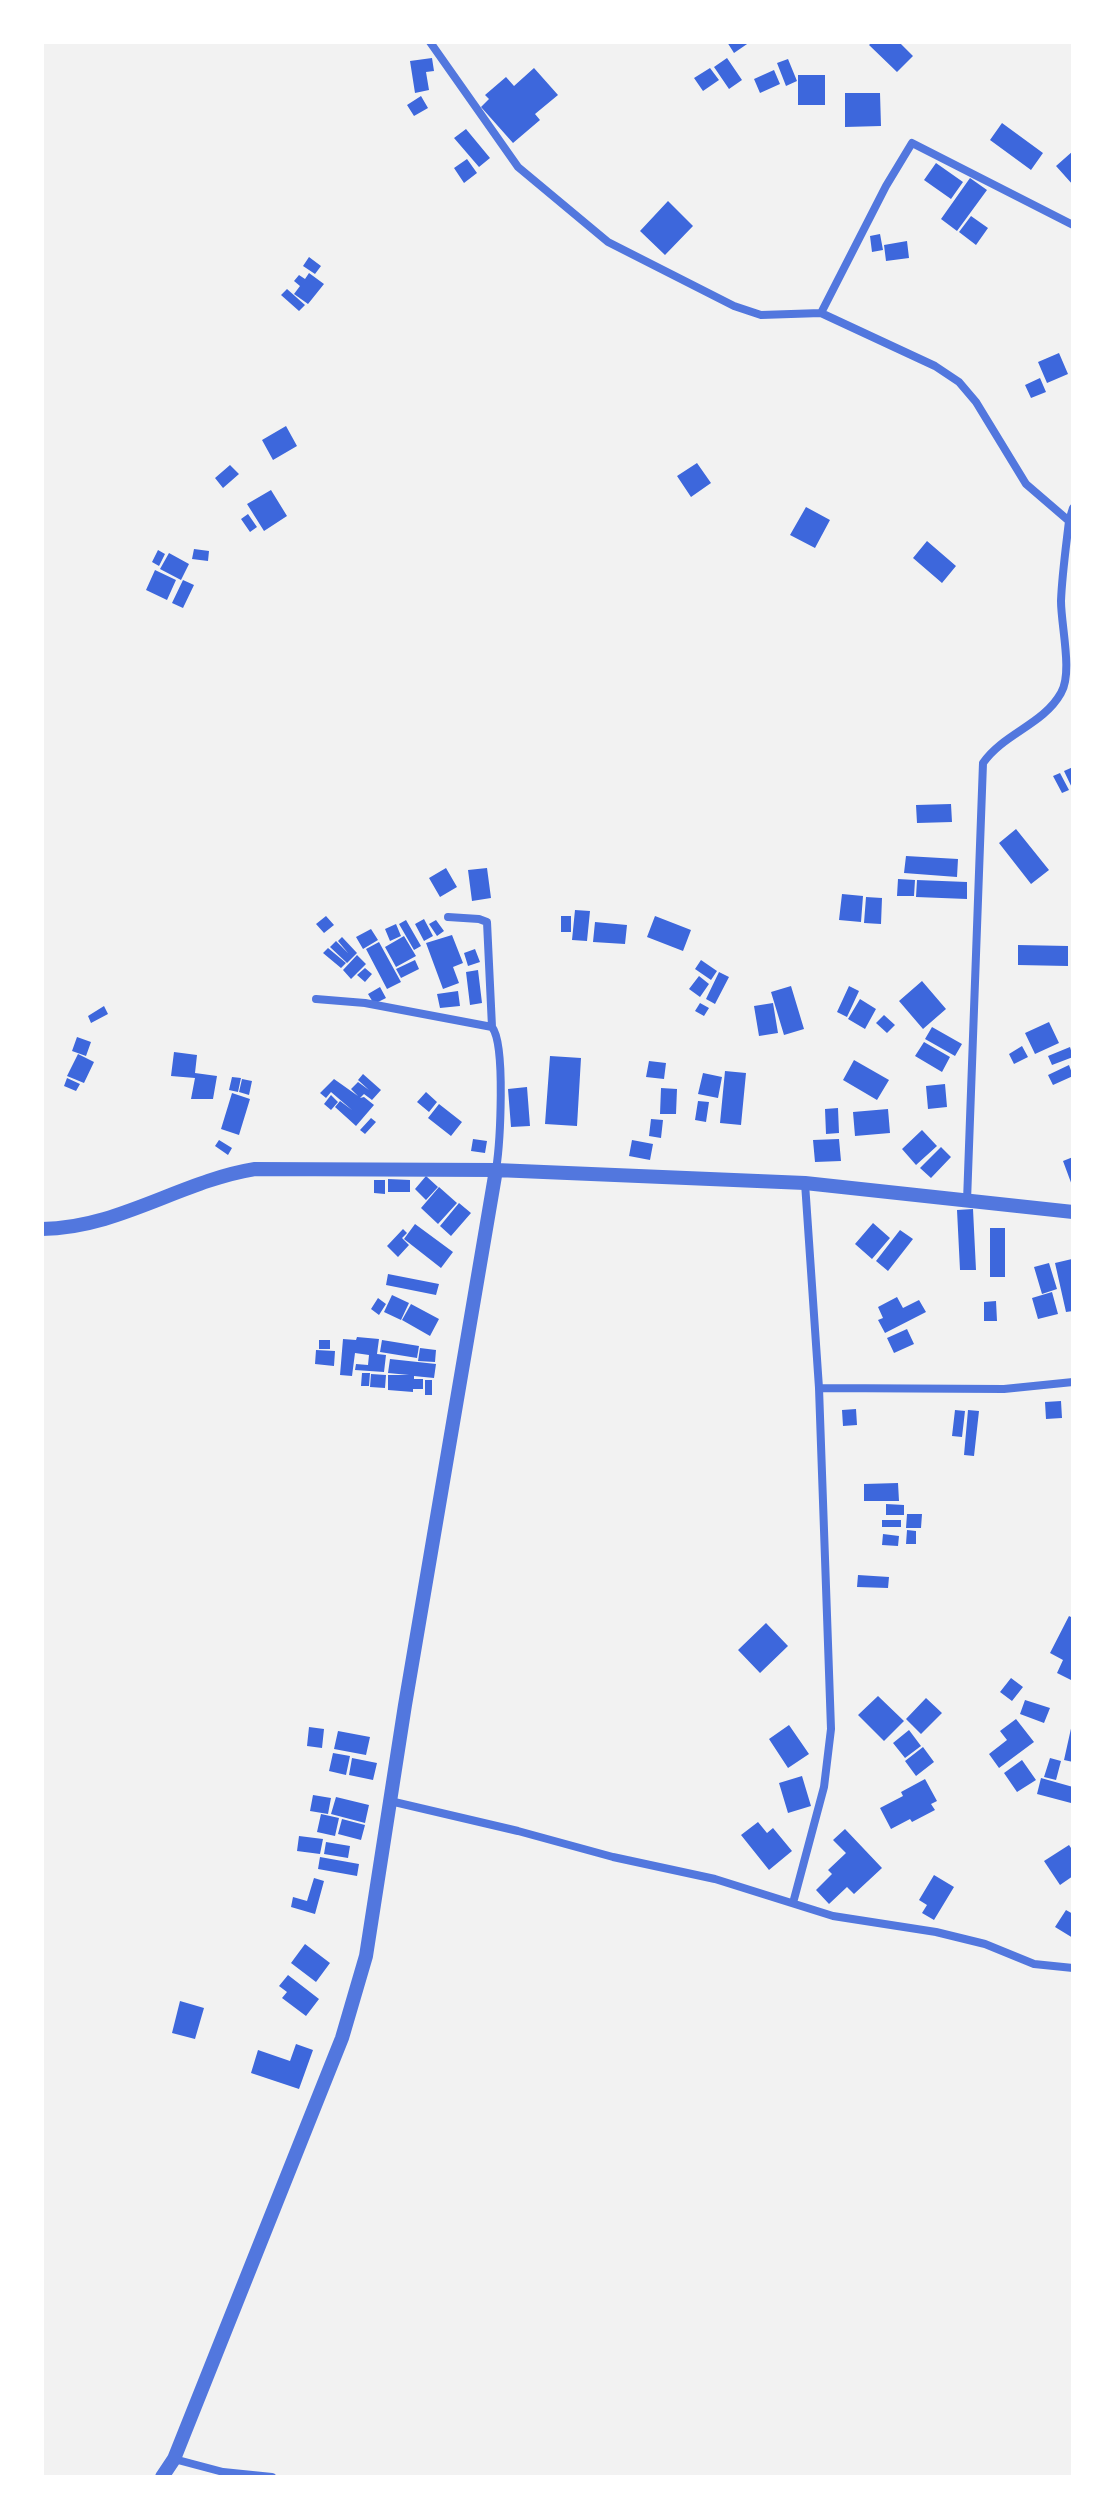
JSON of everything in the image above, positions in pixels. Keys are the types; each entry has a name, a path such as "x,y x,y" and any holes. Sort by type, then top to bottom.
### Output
{"street":[{"path":"430,42 518,167 608,242 734,306 761,315 821,313 935,366 959,382 976,402 1026,484 1069,521"},
{"path":"821,313 886,186 912,143 1073,225"},
{"path":"967,1201 983,763 1007,738 1041,716 1062,691 1066,678 1061,601 1073,508"},
{"path":"162,2477 174,2459 354,2004 366,1956 500,1135 498,1047 492,1027 488,924 479,919 448,917"},
{"path":"316,999 365,1003 492,1027"},
{"path":"42,1229 80,1227 102,1222 230,1173 255,1169 496,1170 805,1183 1073,1212"},
{"path":"793,1903 824,1787 831,1729 819,1388 805,1183"},
{"path":"819,1388 1004,1389 1073,1382"},
{"path":"390,1801 613,1857 715,1879 833,1916 936,1932 985,1944 1034,1964 1073,1968"},
{"path":"174,2459 223,2472 272,2477"}],"building":[{"path":"727,42 750,42 734,53"},
{"path":"872,42 899,42 913,56 897,72 869,45"},
{"path":"432,58 434,71 426,72 429,90 415,93 410,61"},
{"path":"727,58 742,80 729,89 714,67"},
{"path":"788,59 797,81 786,86 777,63"},
{"path":"534,68 558,95 535,114 540,120 513,143 481,107 489,99 485,95 506,77 514,86"},
{"path":"710,68 719,80 703,91 694,78"},
{"path":"774,70 780,84 760,93 754,79"},
{"path":"798,75 825,75 825,105 798,105"},
{"path":"845,93 880,93 881,126 845,127"},
{"path":"421,96 428,108 414,116 407,105"},
{"path":"1002,123 1043,153 1031,170 990,140"},
{"path":"466,129 490,158 479,167 454,138"},
{"path":"1073,151 1073,185 1056,166"},
{"path":"467,159 477,173 464,183 454,168"},
{"path":"936,163 963,182 951,199 924,180"},
{"path":"970,178 987,190 957,231 941,219"},
{"path":"668,201 693,226 665,255 640,231"},
{"path":"971,216 988,228 976,245 959,232"},
{"path":"880,234 883,250 872,252 870,236"},
{"path":"907,241 909,258 886,261 884,245"},
{"path":"309,257 321,266 315,274 303,266"},
{"path":"309,273 324,284 308,304 294,294 300,286 294,281 299,275 305,279"},
{"path":"287,289 305,305 299,311 281,295"},
{"path":"1059,353 1068,374 1047,383 1038,362"},
{"path":"1040,378 1046,392 1031,398 1025,385"},
{"path":"286,426 297,446 273,460 262,440"},
{"path":"697,463 711,483 691,497 677,476"},
{"path":"230,465 239,474 223,488 215,478"},
{"path":"271,490 287,516 264,531 247,504"},
{"path":"806,507 830,520 815,548 790,535"},
{"path":"248,514 257,527 250,532 241,519"},
{"path":"927,541 956,566 942,583 913,558"},
{"path":"194,549 209,551 208,561 192,559"},
{"path":"158,550 165,554 159,566 152,562"},
{"path":"169,553 189,564 181,580 160,569"},
{"path":"155,570 176,580 167,600 146,590"},
{"path":"183,580 194,585 183,608 172,603"},
{"path":"1073,767 1073,790 1064,771"},
{"path":"1060,773 1069,790 1062,793 1053,776"},
{"path":"951,804 952,822 917,823 916,805"},
{"path":"1016,829 1049,870 1031,884 999,843"},
{"path":"906,856 958,859 957,877 904,873"},
{"path":"446,868 457,887 440,897 429,878"},
{"path":"487,868 491,898 472,901 468,870"},
{"path":"898,879 915,880 914,896 897,896"},
{"path":"917,880 967,882 967,899 916,897"},
{"path":"842,894 863,896 861,922 839,920"},
{"path":"866,897 882,898 881,924 864,923"},
{"path":"575,910 590,911 587,941 572,940"},
{"path":"326,916 334,925 324,933 316,924"},
{"path":"561,916 571,916 571,932 561,932"},
{"path":"655,916 691,930 683,951 647,937"},
{"path":"424,919 433,936 424,941 415,924"},
{"path":"406,920 421,946 414,950 399,924"},
{"path":"436,920 444,931 437,936 429,924"},
{"path":"595,922 627,925 625,944 593,942"},
{"path":"396,924 401,936 390,941 385,929"},
{"path":"371,929 378,940 363,949 356,937"},
{"path":"452,935 463,963 453,967 459,983 443,989 426,943"},
{"path":"404,936 416,956 396,967 385,947"},
{"path":"342,937 357,953 347,963 330,947 336,941 348,953 338,941"},
{"path":"379,942 401,982 387,989 366,949"},
{"path":"1018,945 1068,946 1068,966 1018,965"},
{"path":"328,948 346,963 341,968 323,953"},
{"path":"475,949 480,962 468,966 464,953"},
{"path":"357,955 366,964 351,979 343,970"},
{"path":"415,960 419,969 401,978 396,969"},
{"path":"701,960 717,971 711,980 695,969"},
{"path":"365,968 372,974 365,982 357,975"},
{"path":"478,970 482,1003 470,1005 466,972"},
{"path":"719,972 729,977 715,1004 706,999"},
{"path":"699,976 709,984 700,997 689,989"},
{"path":"922,981 946,1009 923,1029 899,1001"},
{"path":"791,986 804,1029 784,1035 771,992"},
{"path":"849,986 859,991 847,1017 837,1012"},
{"path":"380,987 386,998 374,1004 368,994"},
{"path":"458,991 460,1006 440,1008 437,994"},
{"path":"860,999 876,1009 865,1029 848,1019"},
{"path":"700,1003 709,1008 704,1016 695,1011"},
{"path":"773,1003 778,1033 759,1036 754,1006"},
{"path":"104,1006 108,1014 91,1023 88,1016"},
{"path":"884,1015 895,1025 887,1033 876,1023"},
{"path":"1049,1022 1059,1043 1035,1054 1025,1033"},
{"path":"932,1027 962,1044 955,1056 925,1039"},
{"path":"77,1037 91,1042 86,1056 72,1051"},
{"path":"924,1042 950,1057 942,1072 915,1056"},
{"path":"1022,1046 1028,1057 1014,1064 1009,1054"},
{"path":"1070,1047 1073,1057 1052,1065 1048,1056"},
{"path":"174,1052 197,1055 195,1073 217,1076 213,1099 191,1099 195,1078 171,1076"},
{"path":"78,1054 94,1062 84,1083 67,1076"},
{"path":"550,1056 581,1058 577,1126 545,1124"},
{"path":"854,1060 889,1080 877,1100 843,1080"},
{"path":"649,1061 666,1063 664,1079 646,1077"},
{"path":"1069,1065 1073,1076 1053,1085 1048,1075"},
{"path":"725,1071 746,1073 741,1125 720,1123"},
{"path":"703,1073 722,1077 718,1098 698,1094"},
{"path":"363,1074 381,1090 372,1100 364,1094 360,1098 364,1097 374,1105 356,1126 335,1107 340,1101 352,1110 331,1092 326,1098 320,1093 334,1079 358,1096 351,1089 358,1082 369,1090 358,1080"},
{"path":"232,1077 241,1078 238,1092 229,1090"},
{"path":"67,1078 80,1084 76,1091 64,1086"},
{"path":"242,1079 252,1081 249,1095 239,1092"},
{"path":"945,1084 947,1107 928,1109 926,1086"},
{"path":"527,1087 530,1126 511,1127 508,1089"},
{"path":"661,1088 677,1089 676,1114 660,1114"},
{"path":"426,1092 437,1102 429,1112 417,1102"},
{"path":"232,1093 250,1099 239,1135 221,1129"},
{"path":"331,1095 338,1102 331,1110 324,1104"},
{"path":"698,1101 709,1102 706,1122 695,1120"},
{"path":"439,1104 462,1122 451,1136 428,1118"},
{"path":"838,1108 839,1133 826,1134 825,1109"},
{"path":"888,1109 890,1133 855,1136 853,1112"},
{"path":"371,1118 376,1122 365,1134 360,1130"},
{"path":"651,1119 663,1120 661,1138 649,1136"},
{"path":"922,1130 937,1146 916,1165 902,1149"},
{"path":"473,1139 487,1141 485,1153 471,1151"},
{"path":"839,1139 841,1161 815,1162 813,1140"},
{"path":"219,1140 232,1148 228,1155 215,1146"},
{"path":"632,1140 653,1144 650,1160 629,1156"},
{"path":"941,1147 951,1157 931,1178 920,1168"},
{"path":"1073,1157 1073,1188 1063,1161"},
{"path":"426,1176 438,1187 426,1200 415,1189"},
{"path":"388,1179 410,1180 410,1192 388,1192"},
{"path":"374,1180 385,1180 385,1194 374,1193"},
{"path":"439,1187 457,1203 438,1224 421,1208"},
{"path":"459,1203 471,1213 451,1236 440,1226"},
{"path":"973,1209 976,1270 960,1270 957,1210"},
{"path":"873,1223 890,1238 872,1259 855,1244"},
{"path":"415,1224 453,1252 441,1268 404,1239"},
{"path":"990,1228 1005,1228 1005,1277 990,1277"},
{"path":"403,1229 407,1233 402,1238 409,1245 398,1257 387,1246"},
{"path":"900,1230 913,1239 888,1271 876,1261"},
{"path":"1072,1259 1073,1311 1066,1312 1055,1263"},
{"path":"1049,1263 1057,1289 1042,1294 1034,1267"},
{"path":"388,1274 439,1284 436,1295 386,1285"},
{"path":"1052,1292 1058,1314 1038,1319 1032,1298"},
{"path":"392,1295 409,1303 401,1320 384,1312"},
{"path":"897,1297 903,1308 919,1300 926,1312 885,1333 878,1320 883,1318 878,1307"},
{"path":"378,1298 386,1304 379,1315 371,1309"},
{"path":"996,1301 997,1321 984,1321 984,1302"},
{"path":"411,1304 439,1319 430,1336 402,1320"},
{"path":"907,1329 914,1344 894,1353 887,1338"},
{"path":"357,1337 379,1339 377,1354 386,1355 384,1372 355,1370 356,1364 368,1365 369,1355 355,1353 352,1376 340,1375 343,1339 356,1340"},
{"path":"319,1340 330,1340 330,1349 319,1349"},
{"path":"382,1340 419,1346 417,1358 380,1352"},
{"path":"420,1348 436,1350 435,1362 418,1361"},
{"path":"316,1350 335,1351 334,1366 315,1364"},
{"path":"390,1359 436,1364 434,1378 414,1376 414,1379 423,1379 423,1389 413,1389 413,1392 388,1390 388,1375 409,1375 388,1373"},
{"path":"362,1373 370,1373 369,1386 361,1386"},
{"path":"371,1374 386,1375 385,1388 370,1387"},
{"path":"425,1380 432,1380 432,1395 425,1395"},
{"path":"1061,1401 1062,1418 1046,1419 1045,1402"},
{"path":"856,1409 857,1425 843,1426 842,1410"},
{"path":"955,1410 965,1411 962,1437 952,1436"},
{"path":"968,1410 979,1411 974,1456 964,1455"},
{"path":"898,1483 899,1501 864,1501 864,1484"},
{"path":"886,1504 904,1505 904,1515 886,1515"},
{"path":"907,1514 922,1514 921,1528 906,1528"},
{"path":"882,1520 901,1520 901,1527 882,1527"},
{"path":"907,1530 916,1531 916,1544 906,1544"},
{"path":"883,1534 899,1536 898,1546 882,1545"},
{"path":"858,1575 889,1577 888,1588 857,1587"},
{"path":"1069,1616 1073,1618 1073,1681 1057,1673 1063,1660 1050,1653"},
{"path":"766,1623 788,1646 760,1673 738,1650"},
{"path":"1011,1678 1023,1687 1012,1701 1000,1692"},
{"path":"878,1696 904,1721 884,1741 858,1715"},
{"path":"926,1698 942,1713 921,1734 906,1719"},
{"path":"1025,1700 1050,1708 1044,1723 1020,1714"},
{"path":"1016,1719 1034,1742 999,1768 989,1754 1007,1740 1000,1731"},
{"path":"789,1725 809,1754 788,1768 769,1739"},
{"path":"1073,1725 1073,1762 1064,1760"},
{"path":"309,1727 324,1729 322,1748 307,1746"},
{"path":"909,1730 921,1746 905,1758 893,1743"},
{"path":"338,1731 370,1737 366,1755 334,1749"},
{"path":"923,1747 934,1762 916,1776 905,1761"},
{"path":"333,1753 350,1756 346,1775 329,1771"},
{"path":"352,1758 377,1763 373,1780 349,1775"},
{"path":"1050,1758 1061,1761 1056,1780 1044,1777"},
{"path":"1022,1760 1036,1780 1017,1792 1004,1773"},
{"path":"802,1776 811,1806 788,1813 779,1783"},
{"path":"1041,1778 1073,1787 1071,1803 1037,1794"},
{"path":"925,1779 937,1801 931,1804 935,1810 891,1829 880,1808"},
{"path":"313,1795 331,1798 328,1814 310,1811"},
{"path":"336,1797 369,1805 365,1823 331,1814"},
{"path":"321,1814 339,1818 335,1836 317,1832"},
{"path":"342,1819 365,1825 361,1840 338,1834"},
{"path":"758,1822 767,1833 773,1828 792,1851 769,1870 741,1835"},
{"path":"845,1829 882,1868 854,1894 847,1887 829,1904 816,1890 832,1874 828,1870 846,1853 833,1840"},
{"path":"299,1836 323,1839 320,1854 297,1851"},
{"path":"326,1842 350,1846 348,1858 324,1854"},
{"path":"1069,1845 1073,1851 1073,1876 1060,1885 1044,1861"},
{"path":"320,1857 359,1864 357,1876 318,1869"},
{"path":"934,1875 954,1887 934,1920 922,1913 927,1905 919,1900"},
{"path":"314,1878 324,1881 315,1914 291,1907 293,1897 307,1901"},
{"path":"1066,1910 1073,1914 1073,1938 1055,1927"},
{"path":"305,1944 330,1963 316,1982 291,1963"},
{"path":"288,1975 319,1999 306,2016 282,1998 287,1992 279,1986"},
{"path":"180,2001 204,2008 195,2039 172,2033"},
{"path":"296,2044 313,2050 299,2089 251,2073 258,2050 290,2061"}]}
